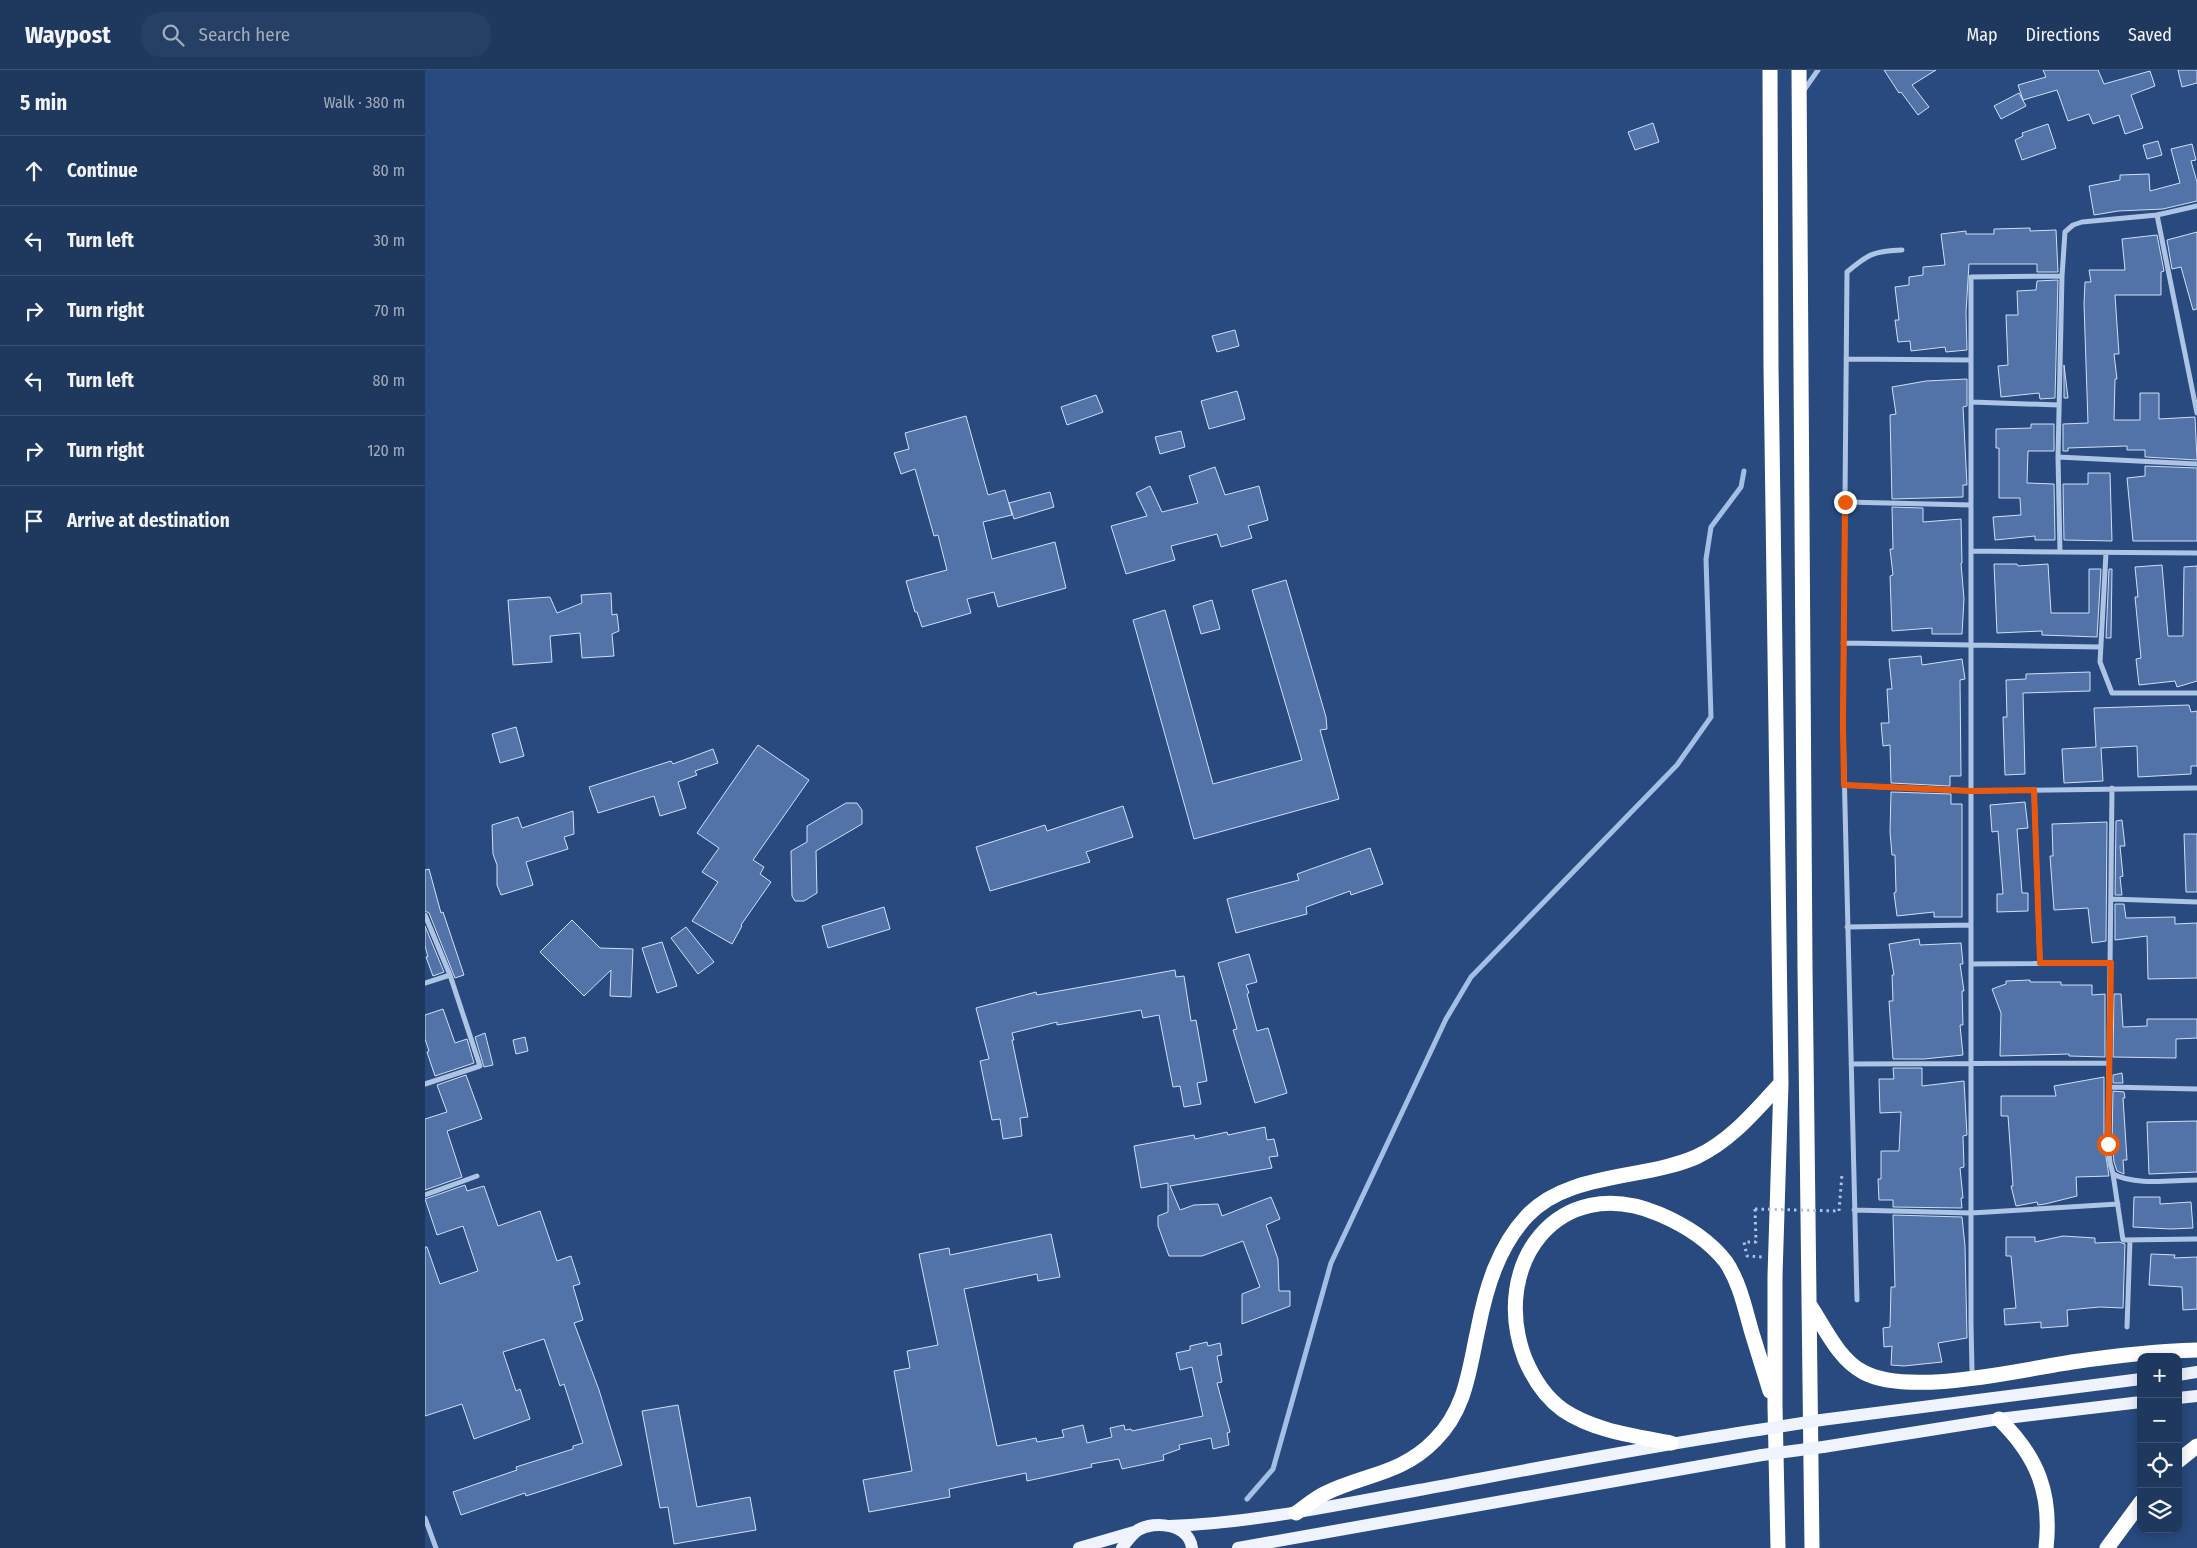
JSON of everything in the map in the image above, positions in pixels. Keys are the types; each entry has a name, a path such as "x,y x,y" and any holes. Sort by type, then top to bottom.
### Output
{"highway":[{"path":"1770,70 1771,367 1781,1083 1775,1258 1775,1406 1778,1548"},
{"path":"1799,70 1805,957 1812,1548"},
{"path":"1296,1513 1324,1494 1407,1464 1436,1439 1448,1424 1466,1390 1490,1280 1499,1257 1527,1215 1546,1200 1569,1189 1593,1182 1667,1168 1698,1156 1719,1144 1741,1125 1781,1083"},
{"path":"1671,1443 1609,1430 1584,1421 1563,1410 1543,1391 1529,1370 1515,1320 1515,1292 1522,1266 1535,1241 1559,1219 1586,1206 1612,1203 1645,1208 1675,1221 1695,1233 1718,1253 1731,1272 1741,1292 1775,1406"},
{"path":"1809,1304 1848,1360 1868,1375 1895,1382 1913,1383 1962,1379 2098,1358 2197,1350"},
{"path":"1999,1420 2024,1446 2042,1482 2047,1505 2048,1527 2046,1548"},
{"path":"2182,1458 2197,1446"},
{"path":"2107,1548 2137,1507"}],"main road":[{"path":"2182,1374 2197,1372"},
{"path":"1079,1548 1158,1524 1169,1526 1223,1523 1296,1513 1671,1443 1821,1420 2137,1380"},
{"path":"2182,1398 2197,1396"},
{"path":"1238,1548 1762,1456 1999,1420 2137,1403"},
{"path":"1169,1526 1189,1538 1192,1548"},
{"path":"1122,1548 1137,1531"}],"street":[{"path":"1800,94 1818,70"},
{"path":"2060,552 2058,457 2062,276 2065,232 2073,225 2082,222 2157,215 2197,206"},
{"path":"2157,215 2197,414"},
{"path":"1857,1300 1844,785 1843,643 1847,272 1865,256 1884,251 1902,250"},
{"path":"1972,1370 1971,277 2062,276"},
{"path":"1846,358 1971,360"},
{"path":"1971,402 2059,405"},
{"path":"2058,457 2197,464"},
{"path":"1845,502 1971,505"},
{"path":"1971,551 2197,553"},
{"path":"2106,553 2100,662 2112,694 2197,692"},
{"path":"1843,643 2101,647"},
{"path":"1844,785 1971,791 2197,788"},
{"path":"2112,788 2108,1144 2123,1240 2197,1239"},
{"path":"2034,790 2040,963"},
{"path":"2111,899 2197,902"},
{"path":"425,915 450,974 480,1066 425,1084"},
{"path":"1847,927 1971,925"},
{"path":"1971,964 2111,963"},
{"path":"425,983 450,974"},
{"path":"1851,1064 2109,1063"},
{"path":"2109,1087 2197,1089"},
{"path":"2113,1174 2121,1178 2137,1180 2197,1180"},
{"path":"425,1195 477,1176"},
{"path":"1854,1210 1971,1213 2118,1204"},
{"path":"2127,1328 2130,1240"},
{"path":"425,1518 436,1548"}],"path":[{"path":"1775,1258 1747,1256 1745,1242 1756,1242 1755,1209 1839,1210 1843,1169"}],"building":[{"path":"1884,70 1936,70 1912,85 1929,107 1918,115 1901,92 1899,93"},
{"path":"2043,70 2098,70 2104,84 2150,71 2155,86 2131,95 2143,128 2125,134 2119,115 2093,124 2089,114 2068,121 2057,90 2023,100 2018,85 2046,77"},
{"path":"2178,70 2197,70 2197,83 2182,87"},
{"path":"2019,93 2026,106 2001,119 1994,106"},
{"path":"1653,123 1659,142 1635,150 1628,132"},
{"path":"2048,124 2056,148 2022,160 2015,140 2023,136 2022,133"},
{"path":"2158,141 2162,155 2147,159 2143,145"},
{"path":"2192,144 2196,160 2191,161 2197,182 2197,201 2163,209 2118,211 2094,215 2089,186 2120,180 2120,175 2149,174 2150,191 2180,183 2171,149"},
{"path":"2030,228 2030,231 2056,230 2058,272 2037,272 2037,264 1969,264 1966,312 1967,350 1946,352 1945,347 1911,351 1910,341 1898,342 1895,320 1899,320 1895,287 1909,285 1909,277 1923,275 1923,267 1945,265 1941,234 1966,231 1966,234 1994,234 1994,229"},
{"path":"2197,232 2197,309 2193,310 2181,267 2172,269 2167,240"},
{"path":"2157,235 2164,271 2161,272 2161,295 2115,295 2119,354 2114,354 2117,379 2115,379 2114,420 2140,420 2140,393 2159,393 2159,419 2195,417 2197,460 2145,457 2145,450 2127,450 2127,446 2068,448 2068,451 2063,451 2063,424 2088,423 2084,304 2085,282 2091,282 2089,270 2125,270 2122,239"},
{"path":"2058,280 2055,398 2040,399 2039,393 2001,397 1998,366 2008,365 2006,315 2018,315 2017,291 2036,290 2037,281"},
{"path":"1235,330 1239,346 1217,352 1212,336"},
{"path":"2064,365 2068,398 2064,398"},
{"path":"1967,379 1967,406 1963,407 1967,485 1963,485 1963,497 1892,499 1890,415 1896,414 1892,387 1926,381"},
{"path":"1237,391 1245,419 1209,429 1201,401"},
{"path":"1096,395 1103,412 1067,425 1061,407"},
{"path":"966,416 988,495 1005,490 1012,515 983,522 992,559 1055,542 1066,588 998,607 994,592 967,599 971,613 922,627 917,612 915,612 906,581 947,570 938,535 934,536 915,469 901,474 894,453 909,449 905,433"},
{"path":"2031,424 2054,424 2054,451 2028,451 2027,483 2054,484 2055,540 2035,540 2035,536 1995,540 1993,517 2021,515 2020,498 1999,498 1999,448 1996,448 1996,429 2031,428"},
{"path":"1181,431 1185,447 1160,454 1155,437"},
{"path":"2145,466 2197,468 2197,541 2133,541 2127,478 2145,476"},
{"path":"1215,467 1225,495 1259,486 1268,520 1248,526 1252,538 1221,547 1217,534 1171,546 1175,560 1126,574 1111,526 1147,516 1136,493 1150,486 1162,512 1198,503 1189,476"},
{"path":"2088,473 2110,473 2112,541 2064,540 2063,484 2088,484"},
{"path":"1050,492 1054,507 1014,519 1009,503"},
{"path":"1892,507 1923,508 1923,522 1961,519 1961,563 1964,599 1962,634 1932,634 1932,628 1892,631 1890,576 1893,575 1890,549 1893,549"},
{"path":"1994,564 2017,564 2018,566 2048,564 2051,613 2089,613 2089,569 2101,569 2097,637 2042,635 2042,631 1997,633"},
{"path":"2162,565 2168,636 2183,636 2184,567 2197,566 2197,681 2177,687 2175,681 2139,685 2136,659 2141,658 2135,597 2138,597 2135,567"},
{"path":"2109,569 2112,569 2111,638 2106,638"},
{"path":"1286,580 1326,717 1327,729 1320,730 1339,799 1194,839 1133,620 1165,610 1213,784 1302,760 1252,590"},
{"path":"611,593 612,615 617,614 619,631 612,634 614,656 582,658 580,633 550,636 552,662 513,665 508,600 550,597 557,613 582,603 581,595"},
{"path":"1212,600 1220,629 1201,634 1193,606"},
{"path":"1921,656 1922,665 1962,659 1965,679 1960,680 1961,776 1950,776 1950,786 1891,783 1890,745 1883,746 1881,723 1889,723 1887,689 1892,689 1889,659"},
{"path":"2090,672 2090,691 2023,693 2025,774 2005,775 2003,717 2007,717 2006,680 2026,679 2026,674"},
{"path":"2189,705 2191,712 2197,711 2197,766 2191,766 2191,774 2138,777 2137,746 2101,748 2103,781 2064,783 2062,749 2096,747 2094,708"},
{"path":"516,727 524,756 500,763 492,734"},
{"path":"758,745 809,780 753,860 764,867 760,874 771,882 741,925 732,944 692,921 718,882 702,872 719,848 697,833"},
{"path":"713,749 718,763 695,771 697,775 678,782 686,808 660,816 654,796 598,813 589,787 671,761 673,764"},
{"path":"1891,792 1951,794 1951,804 1962,804 1962,917 1934,917 1934,912 1897,916 1894,893 1896,892 1895,855 1892,855 1890,832"},
{"path":"2025,802 2028,828 2017,829 2022,893 2028,893 2028,911 1997,912 1997,894 2003,894 1998,831 1992,832 1990,805"},
{"path":"846,803 857,803 862,810 862,824 816,851 817,893 804,901 795,901 792,896 791,851 807,842 807,826"},
{"path":"1123,806 1133,837 1086,852 1090,862 990,891 976,847 1045,825 1047,831"},
{"path":"573,811 574,834 564,837 568,849 526,862 533,885 501,895 497,885 497,865 493,854 492,825 518,817 522,828"},
{"path":"2122,820 2125,846 2120,846 2123,876 2120,877 2122,895 2115,895 2116,821"},
{"path":"2107,822 2106,941 2092,943 2088,908 2054,910 2050,856 2053,856 2052,824"},
{"path":"2184,834 2197,834 2197,892 2186,892"},
{"path":"1370,848 1383,884 1351,895 1350,891 1306,907 1307,914 1236,933 1227,899 1299,880 1297,874"},
{"path":"429,869 441,913 443,912 464,975 455,978 429,913 425,911 425,870"},
{"path":"2115,904 2124,904 2126,918 2175,917 2175,924 2197,923 2197,978 2148,979 2147,936 2115,940"},
{"path":"884,907 890,929 828,948 822,926"},
{"path":"572,920 600,948 633,949 631,997 610,996 611,970 584,996 540,952"},
{"path":"425,926 444,972 433,976 426,957 428,957 425,946"},
{"path":"686,927 714,962 698,974 671,938"},
{"path":"1919,939 1920,945 1961,943 1963,964 1960,964 1964,991 1962,991 1963,1025 1960,1025 1963,1055 1924,1059 1893,1059 1889,1001 1893,1001 1892,975 1894,975 1889,944"},
{"path":"662,942 677,986 657,993 642,948"},
{"path":"1249,954 1257,982 1246,985 1257,1031 1268,1028 1287,1093 1255,1103 1233,1030 1237,1029 1218,963"},
{"path":"1175,970 1176,977 1184,976 1191,1021 1196,1020 1207,1081 1197,1083 1201,1104 1184,1107 1180,1086 1173,1087 1159,1015 1143,1018 1141,1010 1057,1025 1057,1022 1012,1033 1028,1117 1020,1118 1022,1136 1003,1139 1000,1119 992,1120 980,1061 989,1059 976,1008 1036,992 1037,995"},
{"path":"2030,980 2030,982 2061,982 2061,985 2092,985 2092,995 2105,994 2105,1057 2069,1056 2069,1054 2000,1056 2001,1013 1992,989 2006,984 2006,981"},
{"path":"2114,994 2121,994 2123,1027 2147,1026 2147,1019 2197,1019 2197,1038 2176,1039 2176,1058 2113,1057"},
{"path":"443,1009 455,1043 467,1039 474,1063 435,1076 427,1052 429,1051 425,1039 425,1015"},
{"path":"485,1033 493,1065 484,1067 475,1037"},
{"path":"525,1037 528,1051 516,1054 513,1040"},
{"path":"1893,1068 1922,1068 1922,1086 1964,1081 1967,1135 1963,1136 1964,1167 1960,1168 1962,1208 1893,1207 1893,1200 1879,1200 1878,1179 1881,1179 1881,1151 1899,1151 1901,1112 1880,1113 1879,1079 1894,1079"},
{"path":"2122,1073 2123,1083 2113,1083 2113,1075"},
{"path":"466,1075 482,1119 447,1131 462,1177 425,1190 425,1119 447,1112 437,1085"},
{"path":"2104,1077 2104,1144 2109,1176 2076,1177 2077,1196 2045,1204 2038,1205 2037,1202 2016,1206 2011,1186 2013,1186 2008,1116 2001,1116 2001,1096 2056,1096 2054,1086"},
{"path":"2113,1091 2124,1092 2125,1098 2123,1098 2127,1160 2123,1160 2124,1174 2117,1171 2114,1162 2112,1144"},
{"path":"2197,1121 2197,1172 2149,1174 2147,1122"},
{"path":"1265,1127 1267,1140 1274,1139 1278,1156 1269,1157 1272,1168 1170,1186 1180,1210 1194,1205 1218,1204 1222,1216 1271,1197 1280,1219 1266,1225 1278,1259 1279,1291 1290,1291 1290,1306 1242,1324 1242,1294 1260,1287 1243,1241 1202,1256 1169,1256 1158,1226 1158,1216 1168,1212 1168,1183 1141,1188 1134,1146 1194,1135 1195,1139 1227,1132 1228,1135"},
{"path":"465,1185 467,1191 484,1186 498,1226 540,1211 557,1261 571,1256 580,1284 573,1286 583,1320 574,1323 599,1390 622,1465 526,1496 525,1493 461,1515 453,1492 517,1470 516,1467 573,1449 573,1446 583,1443 564,1384 560,1386 544,1339 503,1352 516,1391 520,1389 530,1419 474,1439 462,1404 425,1416 425,1247 427,1247 440,1284 478,1271 463,1226 437,1235 425,1199"},
{"path":"2134,1197 2160,1197 2160,1204 2191,1202 2193,1228 2133,1227"},
{"path":"1893,1215 1962,1217 1965,1246 1967,1338 1938,1343 1942,1362 1904,1366 1891,1365 1892,1346 1884,1347 1883,1328 1890,1327 1891,1287 1895,1287"},
{"path":"1051,1234 1060,1277 1038,1281 1037,1274 964,1289 997,1446 1036,1438 1037,1442 1064,1437 1062,1430 1083,1425 1087,1443 1112,1437 1110,1428 1124,1425 1125,1430 1131,1429 1132,1431 1203,1416 1192,1367 1180,1370 1176,1353 1190,1350 1190,1346 1207,1342 1208,1346 1220,1343 1222,1355 1217,1356 1222,1382 1217,1383 1230,1432 1227,1433 1229,1445 1213,1449 1211,1438 1179,1445 1180,1449 1163,1455 1164,1460 1122,1469 1119,1459 1091,1464 1092,1467 1027,1481 1026,1473 949,1489 950,1497 869,1512 863,1480 912,1471 894,1371 910,1368 907,1351 938,1345 919,1254 949,1248 950,1255"},
{"path":"2063,1236 2095,1238 2095,1243 2119,1242 2125,1244 2123,1308 2100,1307 2067,1310 2068,1326 2041,1328 2041,1322 2005,1325 2004,1309 2016,1308 2011,1256 2006,1256 2006,1237 2035,1237 2035,1242"},
{"path":"2151,1254 2175,1255 2174,1258 2197,1257 2197,1309 2183,1310 2182,1287 2149,1285"},
{"path":"678,1405 697,1507 750,1497 756,1530 674,1544 668,1507 660,1508 642,1411"}],"waterway":[{"path":"1247,1499 1273,1469 1331,1263 1446,1019 1471,977 1677,765 1711,717 1706,559 1711,527 1741,487 1744,471"}],"route":[{"path":"1845,502 1844,785 1971,791 2034,790 2040,963 2111,963 2108,1144"}]}
